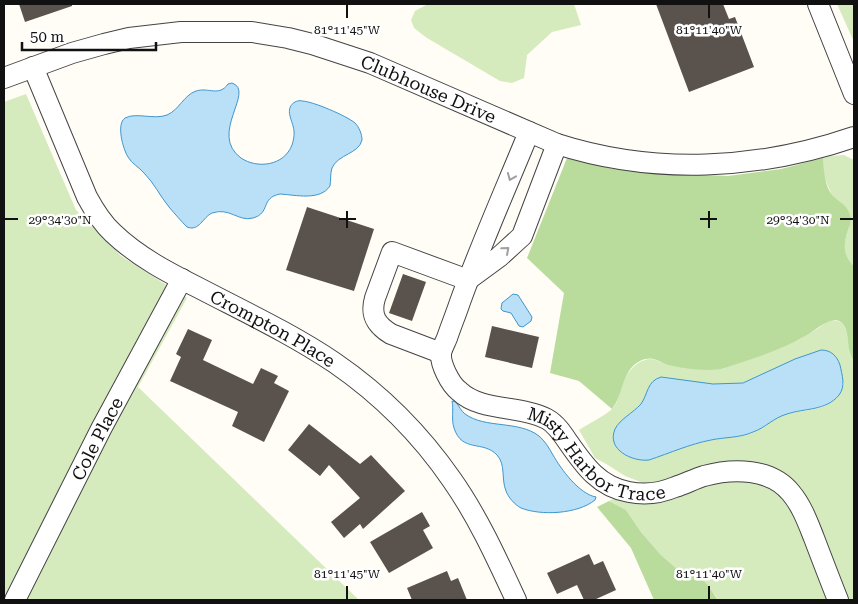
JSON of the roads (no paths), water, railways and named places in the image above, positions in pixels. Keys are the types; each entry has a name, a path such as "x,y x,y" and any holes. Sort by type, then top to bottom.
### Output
{"street":[{"path":"818,4 854,94"},
{"name":"Clubhouse Drive","path":"4,78 104,44 138,37 181,32 233,31 288,38 370,63 557,144 592,154 672,164 719,165 786,156 854,137"},
{"name":"Crompton Place","path":"33,67 81,183 95,212 108,228 126,245 141,255 295,339 335,363 364,384 431,451 453,481 483,532 516,600"},
{"path":"468,280 392,252 373,304 375,318 384,330 391,334 441,353 468,280 529,132"},
{"path":"468,280 499,257 522,236 557,144"},
{"name":"Cole Place","path":"15,600 101,428 182,279"},
{"name":"Misty Harbor Trace","path":"441,353 443,365 448,376 455,387 469,399 480,403 529,412 548,419 560,430 592,473 606,483 623,491 655,493 675,488 702,476 727,472 753,472 775,479 792,493 798,503 838,600"}],"water":[{"path":"232,83 238,88 239,95 230,126 229,137 232,148 241,158 247,161 255,164 269,164 277,161 288,152 294,138 294,128 289,110 292,104 298,101 321,106 351,120 359,129 362,140 357,148 335,163 331,170 330,186 320,194 300,196 280,194 267,202 259,216 248,219 229,213 218,212 209,215 198,226 187,227 169,207 148,177 131,162 121,137 122,121 129,116 156,117 167,115 196,91 217,91"},
{"path":"513,294 518,295 532,317 531,321 523,327 519,326 511,313 501,309 502,303"},
{"path":"821,350 831,352 837,359 840,365 843,384 839,395 828,404 782,416 748,434 703,442 649,460 629,457 618,449 614,443 613,436 617,425 641,404 650,385 656,379 661,377 713,384 743,383 795,359"},
{"path":"452,401 456,402 464,413 473,419 522,428 539,436 571,480 583,491 596,497 595,500 588,505 569,511 549,513 529,511 519,507 507,493 502,463 497,455 486,448 467,444 458,436 453,425"}]}
